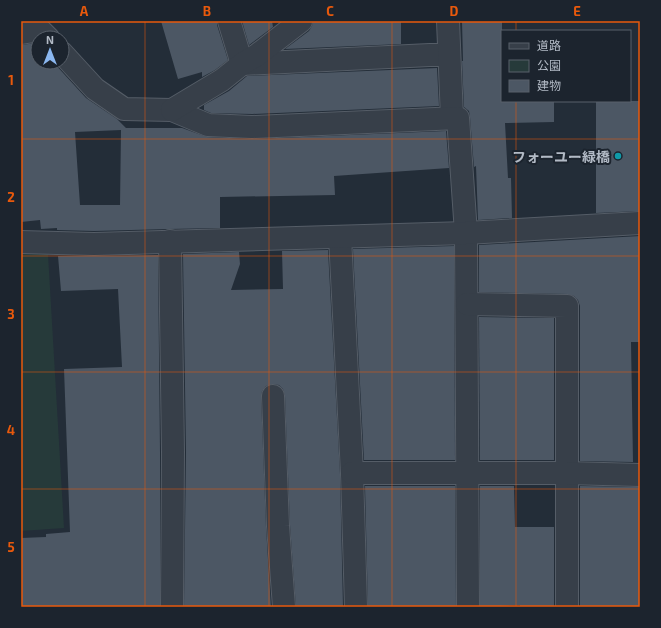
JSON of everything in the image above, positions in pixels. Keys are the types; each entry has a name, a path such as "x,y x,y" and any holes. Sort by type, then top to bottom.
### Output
{"street":[{"path":"229,21 242,64"},
{"path":"172,110 222,80 242,64 258,55 301,21"},
{"path":"448,21 452,118"},
{"path":"242,64 449,55"},
{"path":"70,62 95,89 124,109 172,110 208,125 252,127 458,118 466,233 468,607"},
{"path":"21,242 94,244 340,237 466,233 640,223"},
{"path":"340,237 352,473 356,607"},
{"path":"170,241 173,452 172,607"},
{"path":"467,304 567,306 567,607"},
{"path":"273,396 278,526 284,607"},
{"path":"352,473 567,473 640,475"}],"green space":[{"path":"21,254 48,254 64,528 21,531"}],"building":[{"path":"161,21 217,21 228,60 215,70 202,77 202,72 178,79"},
{"path":"242,21 272,21 273,27 249,45"},
{"path":"313,21 401,21 401,44 285,49 309,31"},
{"path":"462,21 502,21 501,102 554,102 554,122 505,123 508,178 511,178 512,218 478,220 476,166 474,167 470,117 469,111 464,107"},
{"path":"30,44 30,70 60,70 86,98 117,119 126,128 182,128 207,137 251,139 446,131 449,168 334,176 335,195 220,197 220,228 94,231 57,230 57,228 41,229 40,220 21,222 21,45","holes":["121,130 120,205 80,205 75,132"]},
{"path":"437,68 439,106 252,114 211,113 204,110 204,105 229,91 247,76"},
{"name":"フォーユー緑橋","path":"640,101 640,211 596,213 596,102"},
{"path":"640,236 640,342 631,342 633,462 580,461 580,306 578,300 574,296 567,294 479,292 479,245"},
{"path":"454,246 455,460 364,460 353,249"},
{"path":"328,250 340,474 343,607 296,607 290,525 285,396 283,389 279,385 273,384 266,386 262,391 261,396 266,527 271,607 184,607 186,452 183,254 239,252 240,264 231,290 283,289 282,251"},
{"path":"158,255 160,607 21,607 21,538 46,537 46,534 70,532 64,369 122,367 118,289 61,291 58,256"},
{"path":"479,317 554,318 554,460 480,460"},
{"path":"365,486 455,486 456,607 368,607"},
{"path":"480,486 514,486 515,527 554,527 554,607 520,607 520,605 480,607"},
{"path":"580,486 640,487 640,607 580,607"}],"place":[{"name":"フォーユー緑橋","path":"618,156"}]}
